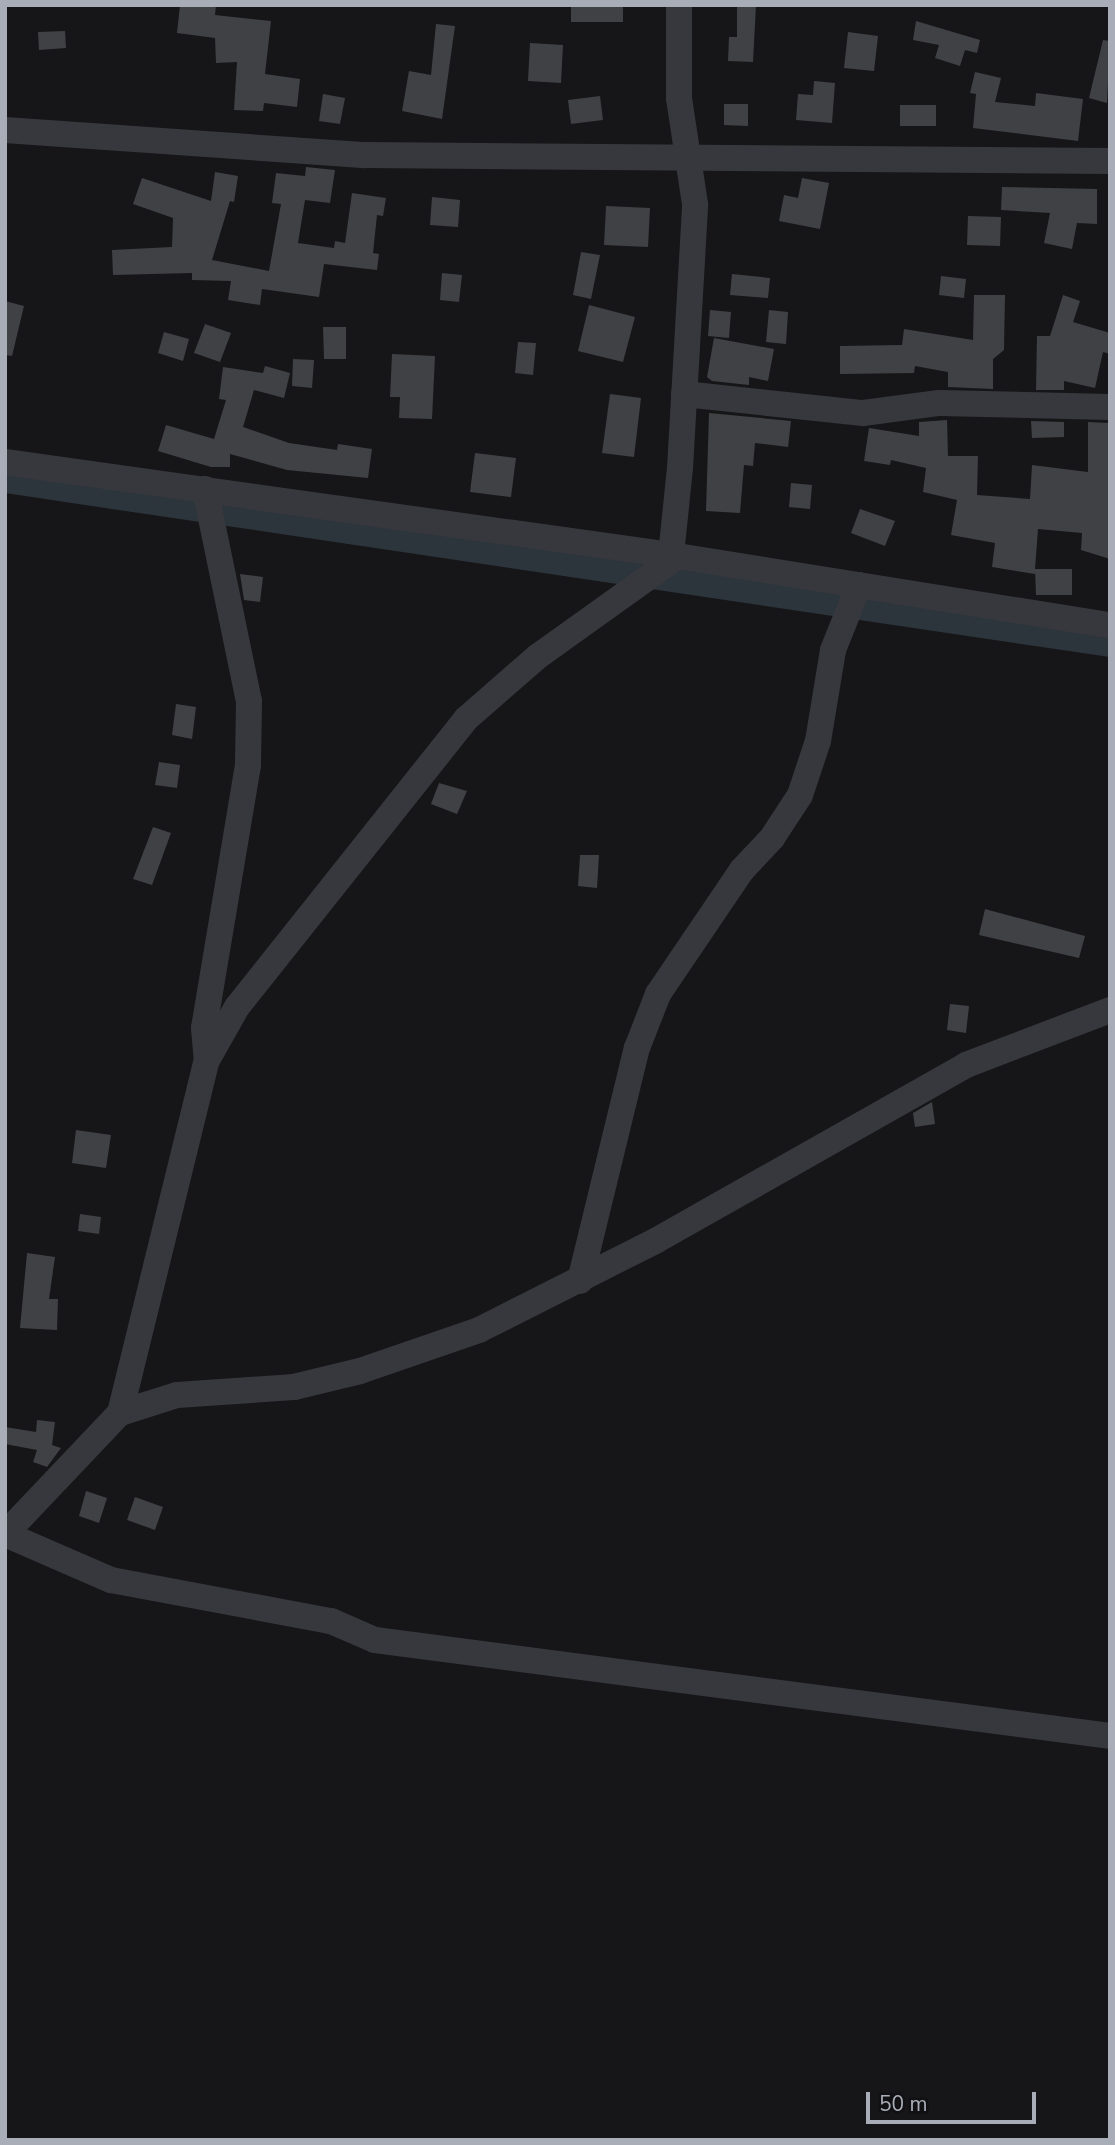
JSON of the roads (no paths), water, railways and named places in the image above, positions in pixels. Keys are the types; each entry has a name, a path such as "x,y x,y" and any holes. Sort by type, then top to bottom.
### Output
{"street":[{"path":"120,1413 207,1060 277,951 466,719 537,657 674,555 695,204 679,98 679,5"},
{"path":"5,130 366,155 1110,162"},
{"path":"684,394 863,414 939,402 1110,407"},
{"path":"5,462 674,555 1110,625"},
{"path":"205,489 249,701 248,765 204,1028 207,1060"},
{"path":"580,1281 637,1048 658,994 742,870 772,838 800,795 818,741 833,650 859,585"},
{"path":"1110,1010 966,1065 580,1281 479,1330 360,1371 294,1387 177,1395 120,1413 5,1534 111,1580 331,1621 375,1640 1110,1736"}],"waterway":[{"path":"5,481 1110,645"}]}
